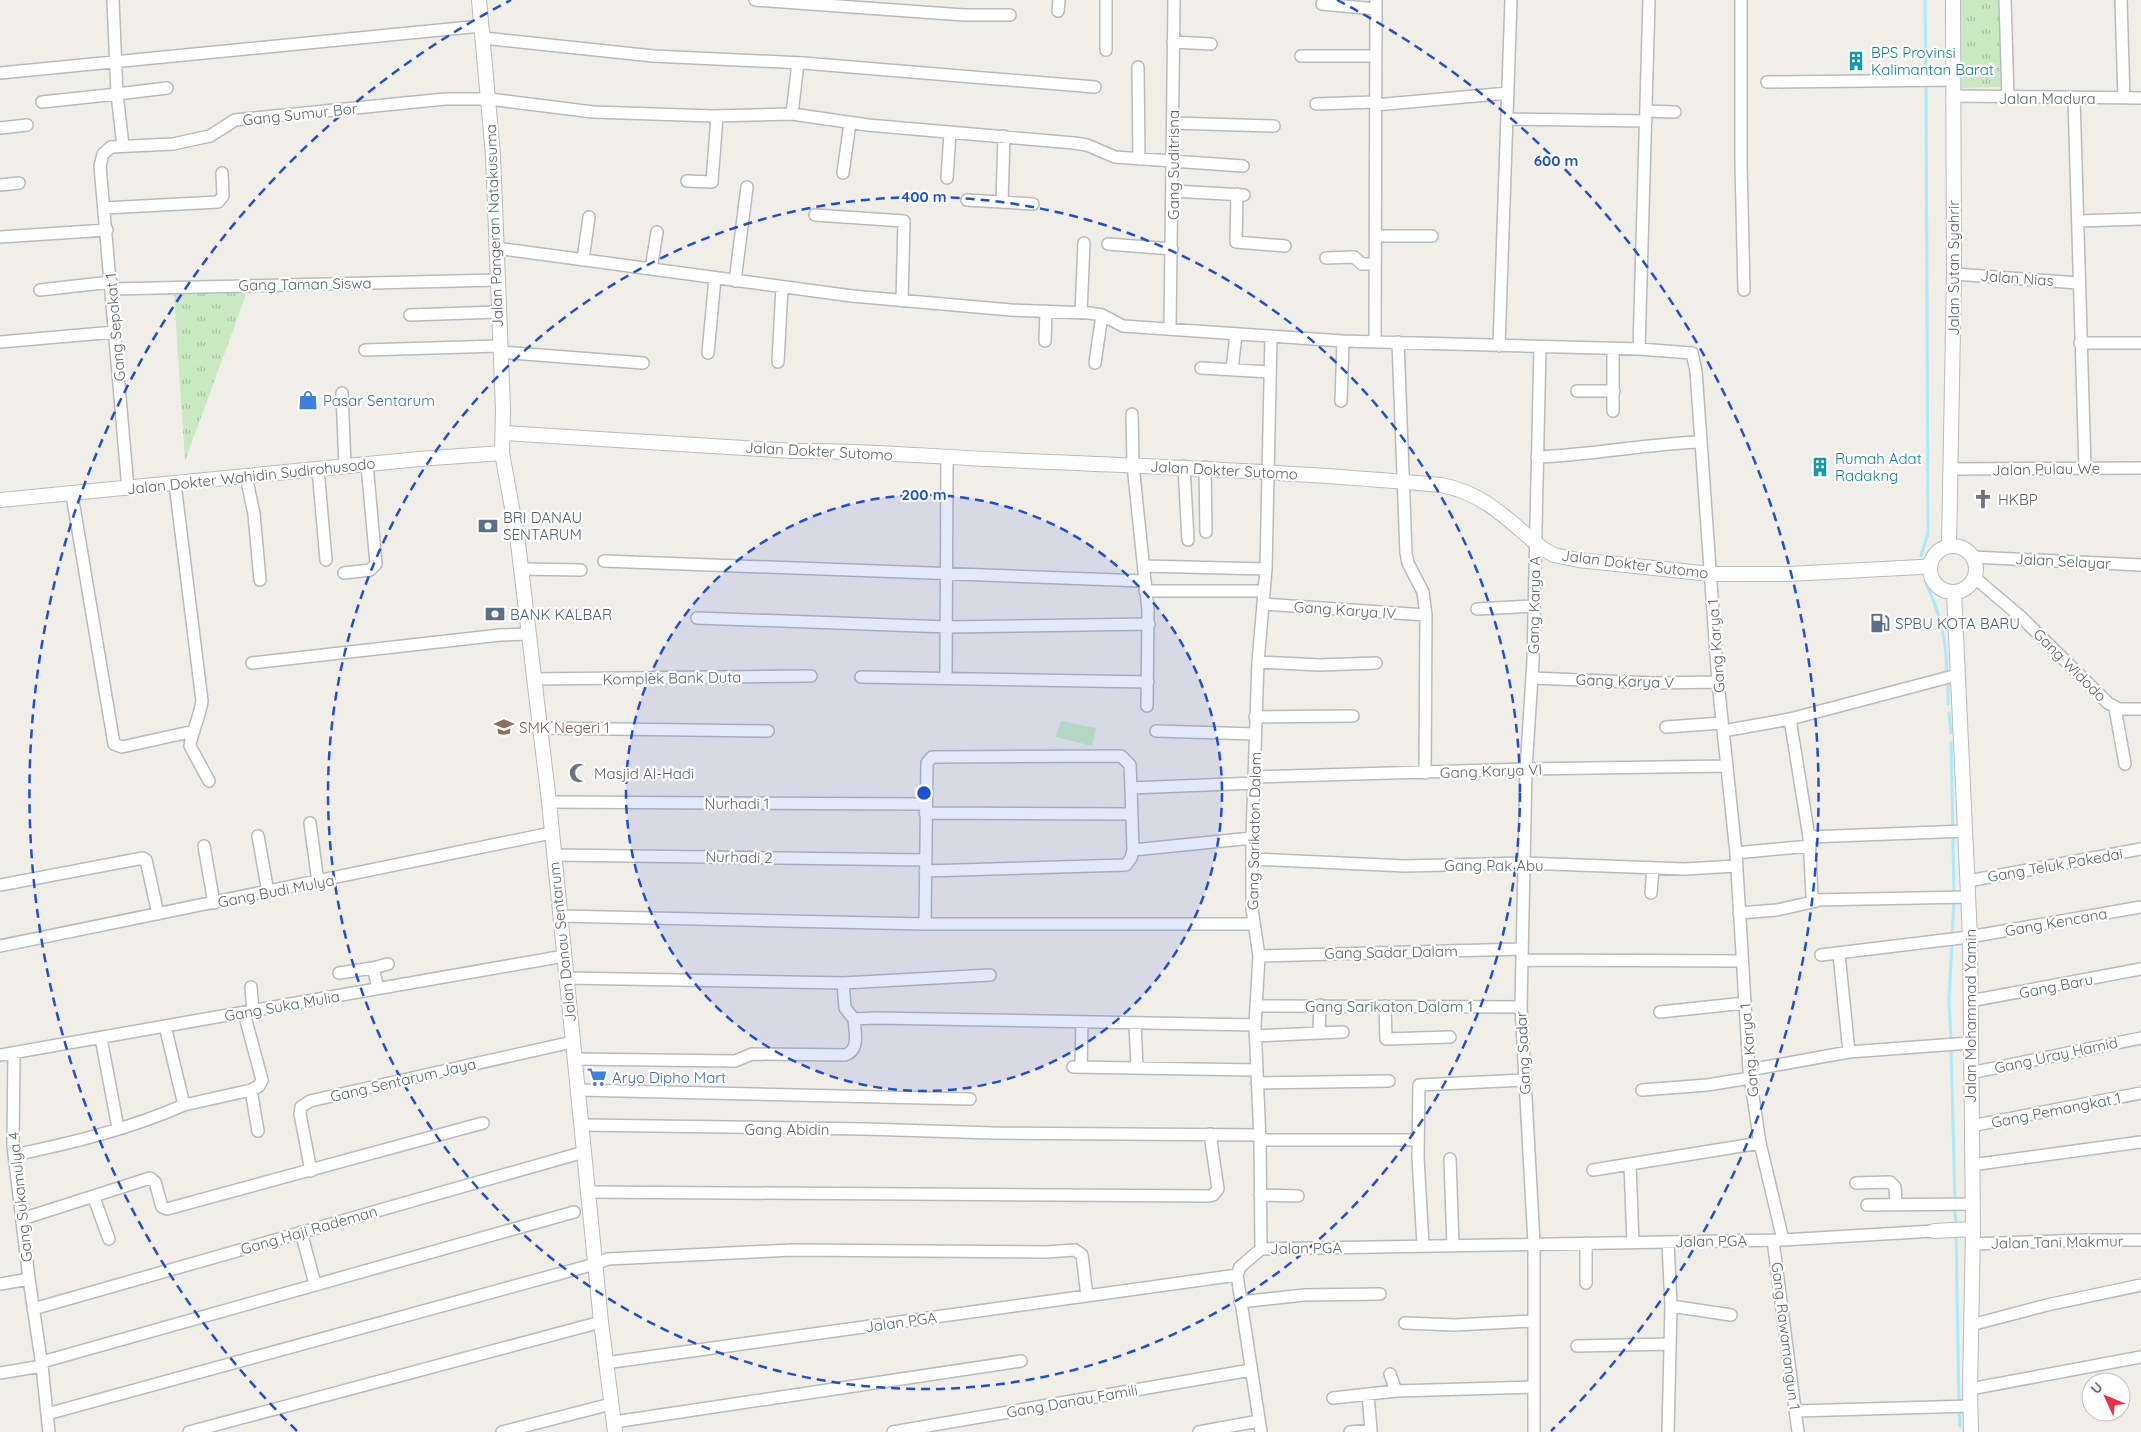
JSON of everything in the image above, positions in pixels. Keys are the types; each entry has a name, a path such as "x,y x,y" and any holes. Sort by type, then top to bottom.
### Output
{"street":[{"path":"113,0 116,94 122,146"},
{"name":"Jalan Pangeran Natakusuma","path":"479,0 488,99 498,280 504,433 502,453"},
{"path":"756,0 948,12 964,15 1010,15"},
{"path":"948,12 949,0"},
{"path":"1106,0 1106,50"},
{"name":"Gang Suditrisna","path":"1170,330 1174,0"},
{"path":"1499,346 1511,0"},
{"path":"1639,349 1649,0"},
{"path":"1741,0 1741,164 1744,290"},
{"name":"Jalan Sutan Syahrir","path":"1952,543 1954,274 1953,0"},
{"path":"2005,0 2008,98"},
{"path":"2121,0 2124,98"},
{"path":"1322,4 1376,5 1375,342"},
{"path":"0,73 482,32 653,56 798,62 1095,87"},
{"path":"1174,42 1211,44"},
{"path":"1301,56 1375,56"},
{"path":"792,114 798,62"},
{"path":"1138,67 1139,159"},
{"path":"1768,82 1953,80"},
{"path":"42,102 167,88"},
{"path":"1316,104 1375,104 1508,93"},
{"name":"Jalan Madura","path":"1953,96 2141,98"},
{"path":"2074,98 2085,468"},
{"name":"Gang Sumur Bor","path":"100,166 101,157 108,149 122,146 173,144 210,136 235,120 445,100 488,99 593,112 717,116 792,114 850,123 1082,144 1115,157 1242,166"},
{"path":"1508,119 1646,116 1675,112"},
{"path":"687,181 712,182 717,116"},
{"path":"844,173 850,123"},
{"path":"1173,123 1274,126"},
{"path":"0,128 27,125"},
{"path":"946,178 950,133"},
{"path":"1002,202 1004,136"},
{"name":"Gang Sepakat 1","path":"100,166 112,286 128,489"},
{"path":"104,208 218,202 223,196 222,173"},
{"path":"0,185 19,183"},
{"path":"735,281 747,187"},
{"path":"1173,191 1240,195 1236,242 1285,246"},
{"path":"967,200 1033,204"},
{"path":"814,215 904,221 902,301"},
{"path":"583,260 589,217"},
{"path":"2078,221 2141,219"},
{"path":"0,237 107,230"},
{"path":"651,269 657,232"},
{"path":"1375,236 1432,236"},
{"path":"1081,313 1084,243"},
{"path":"1108,244 1172,249"},
{"name":"Gang Karya 1","path":"496,248 735,281 902,301 1102,315 1120,325 1170,330 1343,341 1639,349 1689,352 1693,355 1718,682 1736,852 1744,1003 1750,1074 1760,1143 1778,1240"},
{"path":"1326,258 1354,257 1362,264 1375,264"},
{"name":"Jalan Nias","path":"1954,274 2079,283"},
{"path":"708,353 716,278"},
{"name":"Gang Taman Siswa","path":"40,290 112,286 498,280"},
{"path":"778,362 782,287"},
{"path":"1045,341 1046,311"},
{"path":"410,314 498,312"},
{"path":"1095,363 1102,315"},
{"path":"0,342 115,332"},
{"path":"1232,369 1236,334"},
{"name":"Gang Sarikaton Dalam","path":"1261,1249 1260,1138 1255,1070 1259,956 1258,936 1253,924 1252,838 1258,662 1266,569 1271,336"},
{"path":"1341,401 1343,341"},
{"path":"1398,342 1405,482 1406,554 1408,563 1423,592 1426,615 1425,773"},
{"path":"2080,343 2141,343"},
{"name":"Gang Karya A","path":"1524,864 1526,769 1532,678 1540,347"},
{"path":"364,350 500,349 643,362"},
{"path":"1613,411 1614,349"},
{"path":"1201,368 1270,372"},
{"path":"1577,391 1614,391"},
{"path":"342,393 346,466"},
{"path":"1132,414 1133,466 1148,624 1147,706"},
{"name":"Jalan Dokter Sutomo","path":"504,433 947,458 1133,466 1184,466 1441,485 1468,491 1488,502 1534,542 1549,552 1562,557 1611,565 1711,574 1788,574 1927,567"},
{"path":"1537,457 1594,454 1652,444 1700,442"},
{"name":"Jalan Dokter Wahidin Sudirohusodo","path":"0,500 128,489 367,464 502,453"},
{"name":"Jalan Danau Sentarum","path":"502,453 520,569 538,728 549,802 588,1192 582,1209 595,1264 605,1363 615,1427"},
{"path":"946,678 948,627 947,458"},
{"path":"344,572 370,570 376,564 367,464"},
{"path":"1184,466 1188,540"},
{"path":"1205,468 1206,532"},
{"name":"Jalan Pulau We","path":"1952,470 2141,468"},
{"path":"318,469 326,560"},
{"path":"246,476 254,514 260,580"},
{"path":"174,484 202,701 200,717 190,746 209,781"},
{"path":"72,494 114,744 122,747 194,731"},
{"path":"1952,543 1963,548 1978,559 1977,581 1964,590 1952,595 1936,585 1927,567 1935,555 1952,543"},
{"name":"Jalan Selayar","path":"1978,559 2141,565"},
{"path":"604,562 948,573 1144,586 1264,591"},
{"path":"1144,566 1266,569"},
{"path":"520,569 580,570"},
{"name":"Gang Widodo","path":"1977,581 2021,617 2115,708 2141,709"},
{"name":"Jalan Mohammad Yamin","path":"1952,595 1966,831 1970,937 1973,1229 1971,1432"},
{"name":"Gang Karya IV","path":"1264,604 1426,615"},
{"path":"1477,609 1533,606"},
{"path":"697,618 948,627 1148,624"},
{"path":"252,663 500,635 528,634"},
{"path":"1258,662 1320,665 1376,663"},
{"path":"1666,727 1722,727 1790,719 1957,675"},
{"name":"Komplek Bank Duta","path":"533,679 811,676"},
{"path":"861,677 1148,682"},
{"name":"Gang Karya V","path":"1532,678 1718,682"},
{"path":"2115,708 2125,764"},
{"path":"1256,717 1353,716"},
{"path":"1790,719 1809,842 1812,895 1817,901"},
{"path":"538,728 768,731"},
{"path":"1156,730 1255,734"},
{"path":"925,924 928,761 933,757 1121,756 1130,765 1133,850 1252,838"},
{"name":"Gang Karya VI","path":"1131,788 1255,780 1526,769 1727,766"},
{"name":"Nurhadi 1","path":"549,802 926,808 1131,814"},
{"path":"310,823 318,882"},
{"path":"1736,852 1809,842 1966,831"},
{"name":"Gang Budi Mulya","path":"0,946 551,833"},
{"path":"258,836 268,892"},
{"path":"204,846 214,903"},
{"name":"Gang Teluk Pakedai","path":"1968,881 2141,849"},
{"name":"Nurhadi 2","path":"554,855 925,866 1122,866 1129,862 1133,850"},
{"path":"0,886 143,858 146,860 158,914"},
{"name":"Gang Pak Abu","path":"1253,859 1404,866 1524,864 1685,869 1736,866"},
{"name":"Gang Sadar","path":"1524,864 1521,1007 1534,1243 1534,1432"},
{"path":"1651,893 1653,868"},
{"path":"1739,913 1778,910 1817,901 1968,897"},
{"name":"Gang Kencana","path":"1821,955 1970,937 2141,907"},
{"path":"560,916 925,924 1253,924"},
{"path":"1839,954 1849,1052"},
{"name":"Gang Sadar Dalam","path":"1259,956 1522,955 1742,961"},
{"name":"Gang Suka Mulia","path":"0,1055 564,956"},
{"path":"339,973 388,964"},
{"path":"373,968 378,988"},
{"name":"Gang Baru","path":"1970,1001 2141,969"},
{"path":"566,978 843,983 990,975"},
{"path":"574,1059 735,1061 752,1054 845,1056 852,1052 856,1046 854,1019 845,1008 843,983"},
{"path":"14,1155 77,1142 118,1128 150,1120 184,1105 257,1088 262,1080 249,1012 251,987"},
{"path":"1660,1012 1744,1003"},
{"path":"1319,1034 1320,1005"},
{"name":"Gang Sarikaton Dalam 1","path":"1257,1006 1521,1007"},
{"path":"1385,1006 1386,1039 1450,1037"},
{"path":"854,1019 1135,1023 1319,1034 1343,1032"},
{"path":"1082,1022 1077,1067 1255,1070"},
{"path":"1135,1023 1137,1068"},
{"path":"165,1026 184,1105"},
{"path":"101,1038 118,1128"},
{"name":"Gang Uray Hamid","path":"1970,1072 2141,1038"},
{"name":"Gang Sentarum Jaya","path":"311,1171 300,1114 301,1107 310,1101 572,1042"},
{"path":"1642,1090 1707,1085 1849,1052 1970,1043"},
{"name":"Gang Sukamulya 4","path":"14,1054 14,1155 33,1309 42,1364 49,1432"},
{"path":"1424,1245 1418,1140 1419,1085 1524,1080"},
{"path":"1257,1083 1389,1081"},
{"path":"251,1090 258,1131"},
{"path":"578,1090 970,1099"},
{"name":"Gang Pemangkat 1","path":"1971,1126 2141,1093"},
{"path":"22,1219 94,1198 150,1178 155,1182 162,1206 167,1209 311,1171 483,1122"},
{"name":"Gang Abidin","path":"581,1125 865,1129 993,1133 1210,1134 1260,1138 1418,1140"},
{"path":"588,1192 1209,1196 1214,1195 1218,1189 1210,1134"},
{"path":"1971,1165 2141,1142"},
{"path":"1593,1170 1760,1143"},
{"name":"Gang Haji Rademan","path":"33,1309 584,1152"},
{"path":"1450,1159 1453,1246"},
{"path":"1630,1164 1633,1243"},
{"path":"1856,1183 1890,1182 1895,1187 1896,1203"},
{"path":"1260,1194 1298,1196"},
{"path":"94,1198 109,1240"},
{"path":"1867,1205 1896,1203 1972,1204"},
{"path":"0,1373 42,1364 315,1284 582,1209"},
{"path":"1934,1231 1973,1229"},
{"name":"Jalan PGA","path":"605,1363 1237,1274 1242,1265 1261,1249 1778,1240 1934,1231"},
{"path":"301,1232 315,1284"},
{"name":"Gang Rawamangun 1","path":"1778,1240 1798,1432"},
{"name":"Jalan Tani Makmur","path":"1973,1244 2141,1240"},
{"path":"1668,1242 1671,1306 1668,1432"},
{"path":"1586,1243 1586,1283"},
{"path":"47,1414 595,1264 608,1258 792,1250 1046,1252 1075,1250 1082,1255 1087,1296"},
{"path":"1199,1432 1260,1427 1237,1274"},
{"path":"0,1284 29,1279"},
{"path":"1971,1325 2047,1305 2141,1286"},
{"path":"1240,1302 1304,1295 1380,1294"},
{"path":"1671,1306 1731,1315"},
{"path":"1405,1323 1455,1325 1533,1321"},
{"path":"188,1432 600,1322"},
{"path":"1577,1346 1670,1344"},
{"path":"1970,1389 2141,1357"},
{"path":"615,1427 1021,1360"},
{"name":"Gang Danau Famili","path":"893,1432 935,1428 1251,1370"},
{"path":"1390,1374 1396,1391"},
{"path":"1333,1398 1396,1391 1534,1387"},
{"path":"1350,1432 1371,1430 1368,1394"},
{"path":"502,1432 612,1404"},
{"path":"1796,1411 1970,1406"}],"green space":[{"path":"1959,0 2004,0 2005,87 1960,88"},
{"path":"247,292 185,461 174,295"},
{"path":"1061,721 1096,728 1092,746 1056,737"}],"waterway":[{"path":"1925,0 1926,77"},
{"path":"1921,556 1928,533 1926,83"},
{"path":"1925,581 1935,604 1941,626 1947,674"},
{"path":"1948,680 1948,704"},
{"path":"1949,713 1951,733"},
{"path":"1951,742 1954,894"},
{"path":"1952,936 1954,900"},
{"path":"1951,1041 1949,1000 1952,943"},
{"path":"1951,1048 1955,1201"},
{"path":"1955,1208 1956,1226"},
{"path":"1956,1233 1959,1404"},
{"path":"1959,1410 1960,1426"}],"place":[{"name":"BPS Provinsi Kalimantan Barat","path":"1856,61"},
{"name":"Pasar Sentarum","path":"308,400"},
{"name":"Rumah Adat Radakng","path":"1820,467"},
{"name":"HKBP","path":"1983,499"},
{"name":"BRI DANAU SENTARUM","path":"488,526"},
{"name":"BANK KALBAR","path":"495,614"},
{"name":"SPBU KOTA BARU","path":"1880,623"},
{"name":"SMK Negeri 1","path":"504,727"},
{"name":"Masjid Al-Hadi","path":"579,773"},
{"name":"Aryo Dipho Mart","path":"597,1077"}]}
